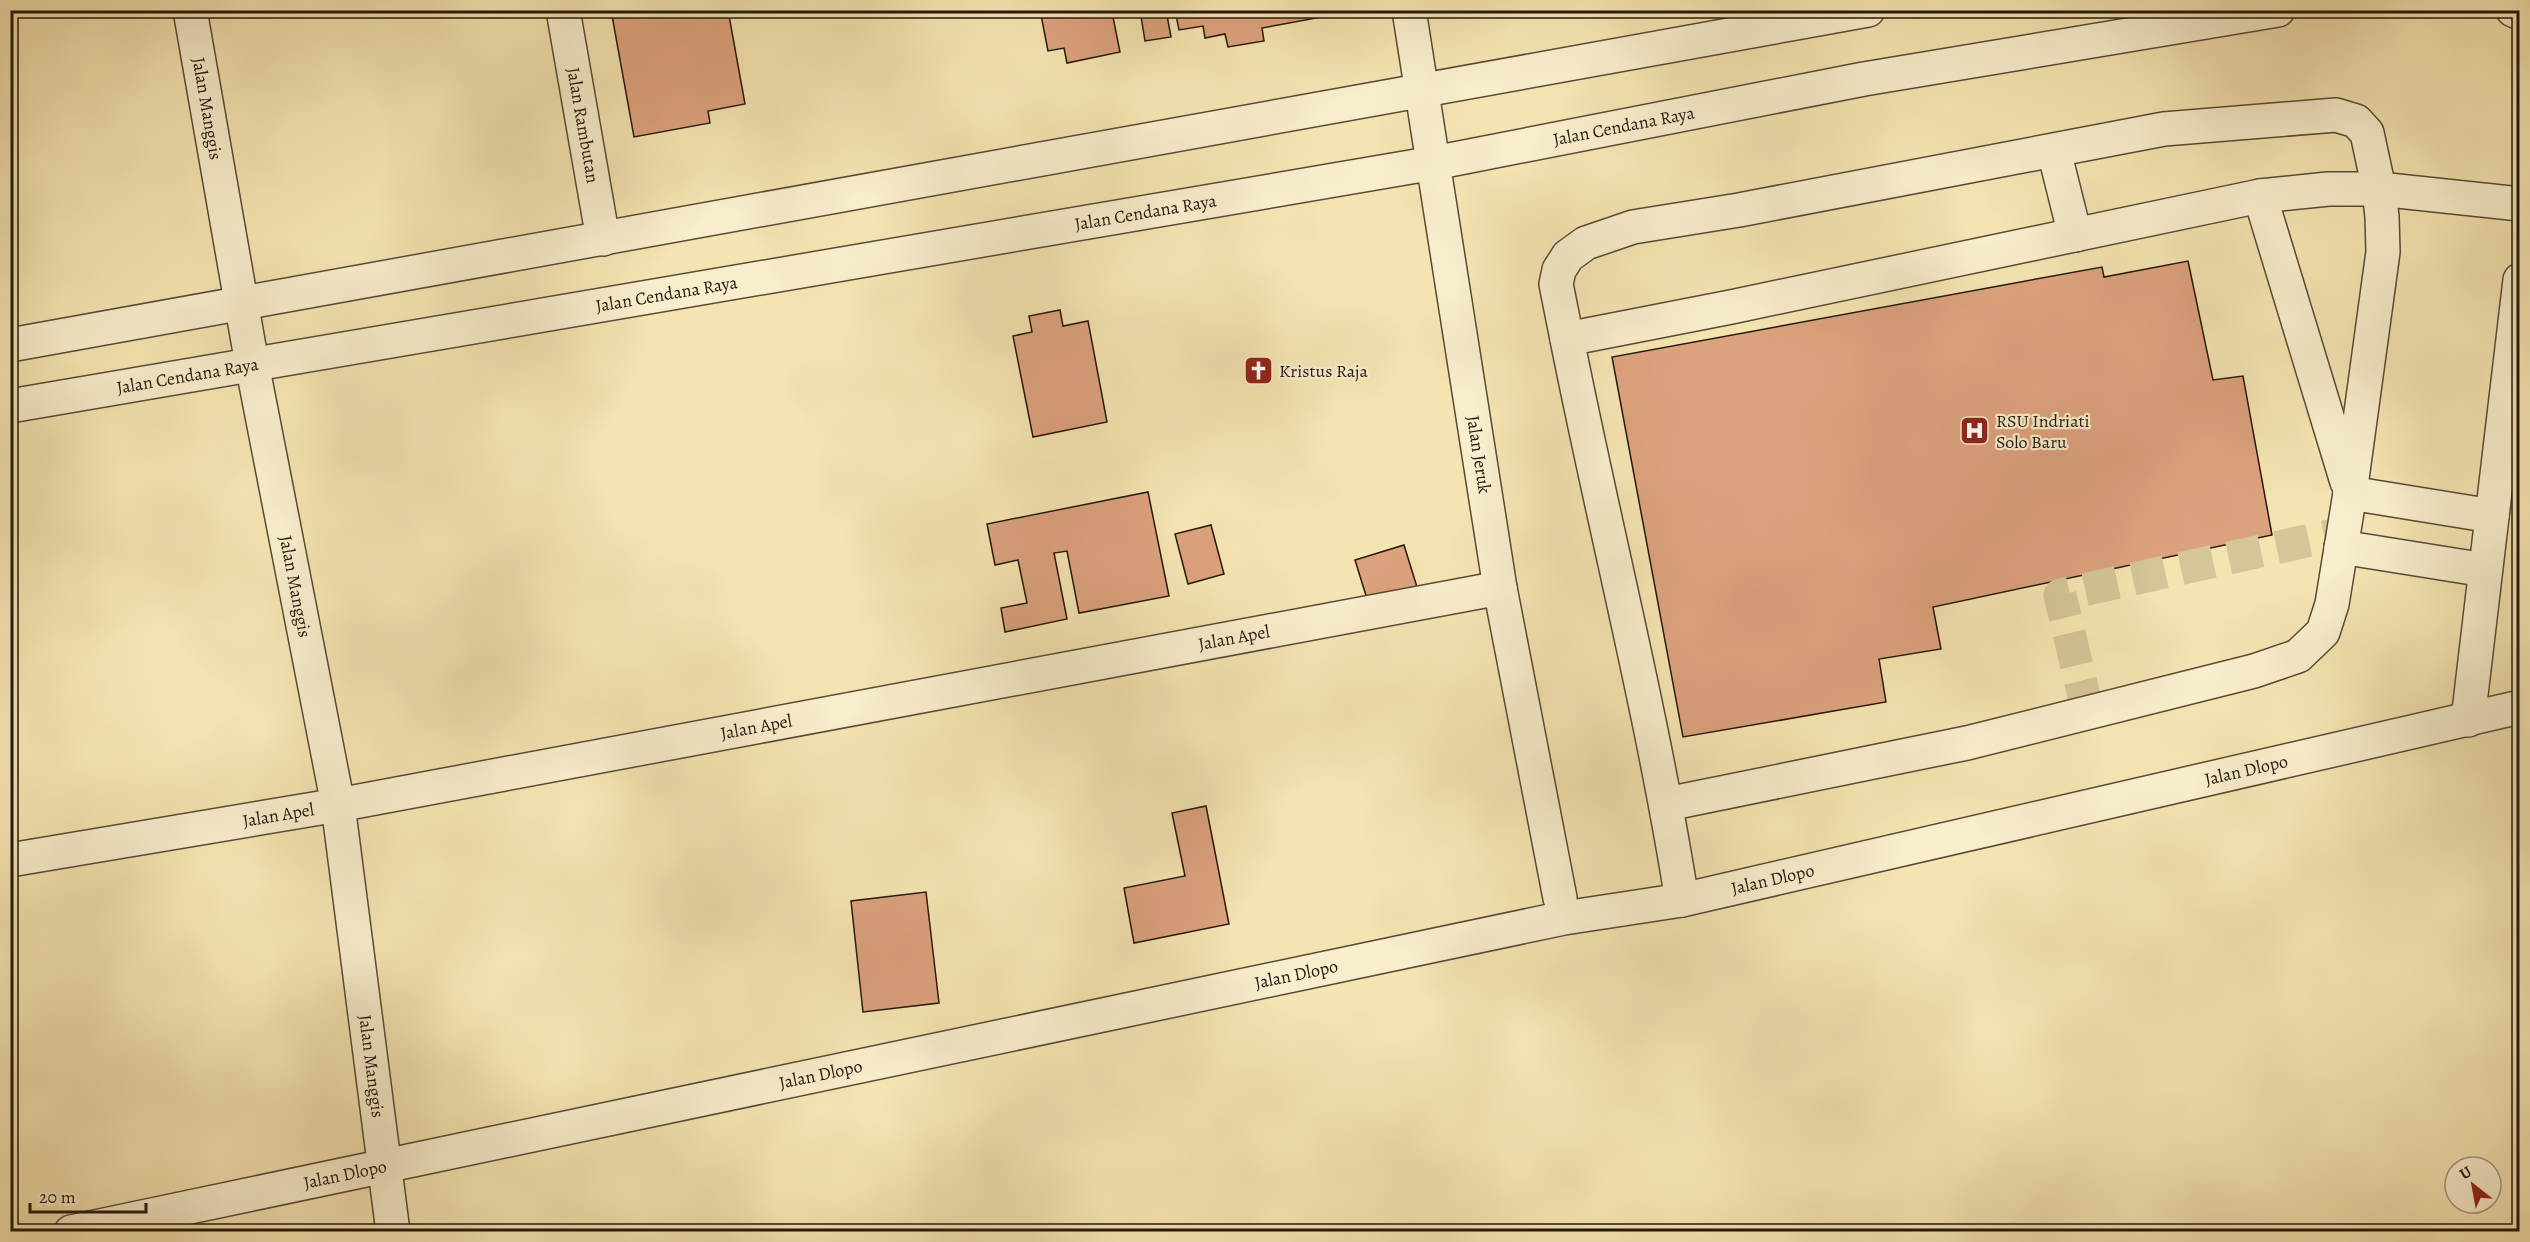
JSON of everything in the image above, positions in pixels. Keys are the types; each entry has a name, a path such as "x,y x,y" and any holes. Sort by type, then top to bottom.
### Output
{"street":[{"name":"Jalan Manggis","path":"190,10 252,364 338,805 393,1232"},
{"name":"Jalan Rambutan","path":"563,10 603,239"},
{"name":"Jalan Jeruk","path":"1409,10 1500,588 1560,898"},
{"path":"10,345 1868,10"},
{"name":"Jalan Cendana Raya","path":"10,406 1434,163 1864,79 2278,10"},
{"path":"2513,10 2519,12"},
{"path":"1667,804 1966,743 2254,671 2298,656 2323,632 2332,604 2350,493 2383,252 2379,189 2367,134 2356,122 2336,115 2164,129 1739,210 1633,227 1586,243 1568,255 1559,270 1556,284 1667,804 1682,900"},
{"path":"2054,151 2074,235"},
{"path":"1567,339 1731,307 2260,196 2328,189 2379,189 2520,204"},
{"path":"2260,196 2350,493"},
{"path":"2468,720 2492,516 2512,411 2520,280"},
{"path":"2350,493 2492,516"},
{"path":"2341,547 2485,570"},
{"name":"Jalan Apel","path":"10,860 338,805 1500,588"},
{"name":"Jalan Dlopo","path":"71,1232 1564,918 1682,900 2520,707"}],"building":[{"path":"611,10 728,10 745,104 708,111 710,123 634,137"},
{"path":"1040,10 1119,10 1112,12 1120,52 1067,63 1064,48 1048,51"},
{"path":"1140,10 1166,10 1171,37 1145,41"},
{"path":"1175,10 1321,10 1322,17 1262,28 1264,41 1228,47 1225,34 1205,38 1203,26 1179,30"},
{"path":"2188,261 2213,380 2243,376 2272,535 1933,607 1941,649 1879,659 1886,702 1683,737 1612,357 2102,267 2104,277"},
{"path":"1060,310 1063,326 1088,321 1107,422 1033,437 1013,336 1032,332 1029,316"},
{"path":"1148,492 1169,596 1079,613 1067,551 1054,553 1067,619 1005,632 1001,608 1027,603 1018,560 995,565 987,524"},
{"path":"1211,525 1224,574 1188,584 1175,534"},
{"path":"1404,545 1417,587 1368,602 1355,560"},
{"path":"1206,806 1229,924 1134,943 1124,888 1185,876 1172,813"},
{"path":"926,892 939,1003 863,1012 851,901"}],"tunnel":[{"path":"2088,713 2060,595 2343,533"}],"place":[{"name":"Kristus Raja","path":"1258,371"},
{"name":"RSU Indriati Solo Baru","path":"1975,431"}]}
